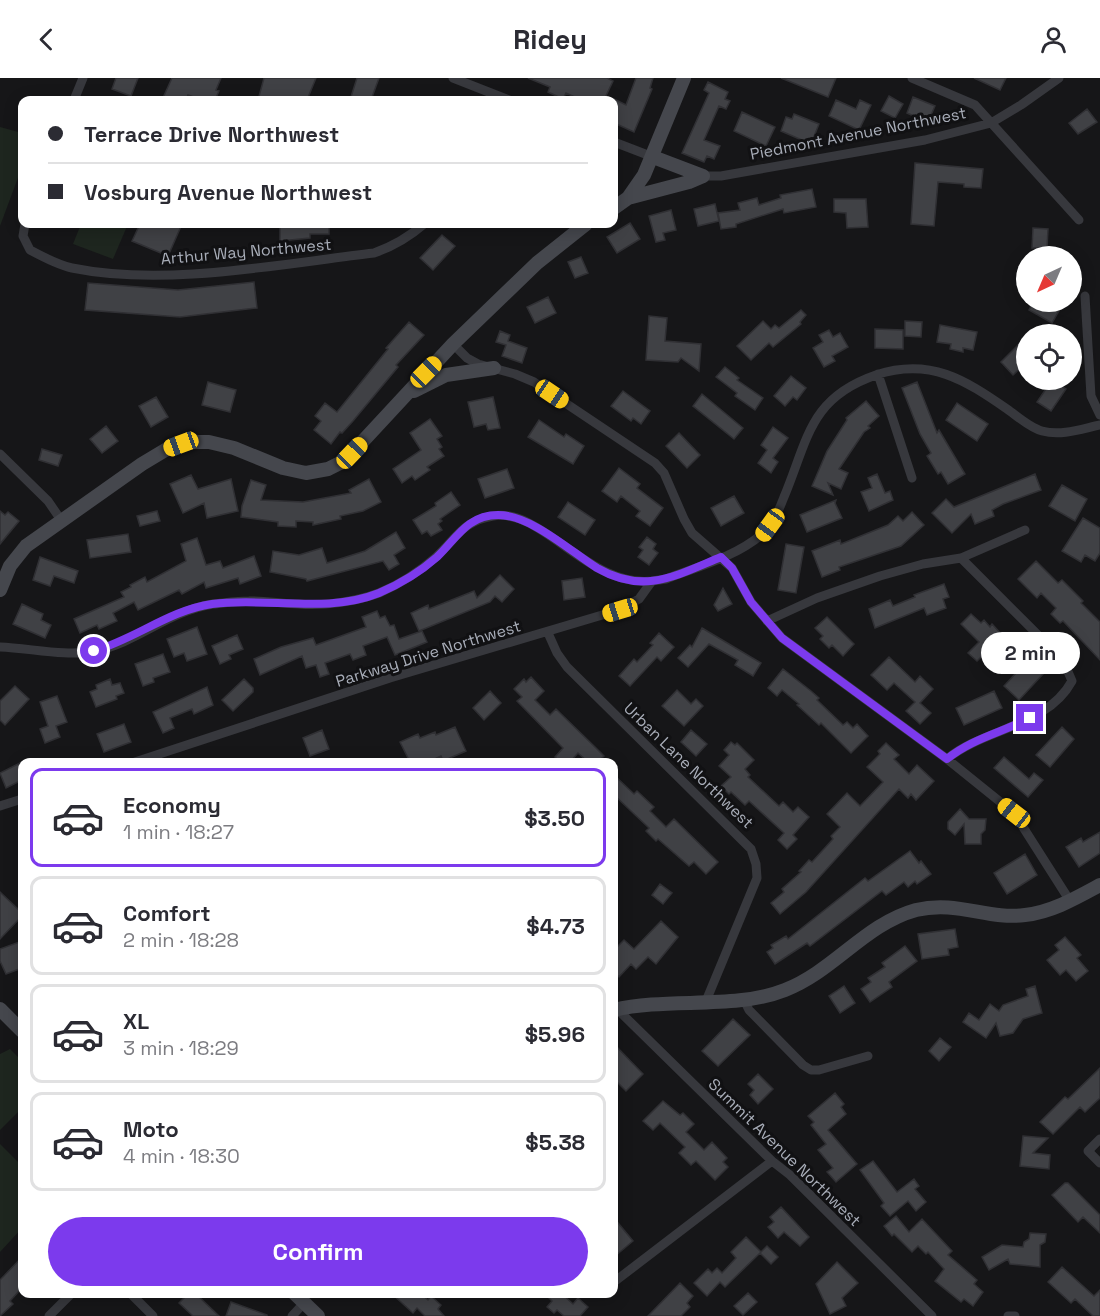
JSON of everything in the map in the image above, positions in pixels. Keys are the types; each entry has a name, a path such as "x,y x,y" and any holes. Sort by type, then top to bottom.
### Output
{"street":[{"path":"79,96 83,78"},
{"path":"453,78 499,96"},
{"path":"618,205 628,198 638,185 653,158 684,78"},
{"path":"912,78 975,105 1079,220"},
{"name":"Piedmont Avenue Northwest","path":"653,158 704,176 721,176 925,140 991,123 1059,78"},
{"path":"481,96 483,90"},
{"path":"618,144 653,158"},
{"path":"628,198 704,176"},
{"name":"Arthur Way Northwest","path":"24,228 23,236 30,250 71,268 175,275 374,253 394,245 420,228"},
{"path":"0,590 10,566 26,546 142,464 167,449 193,442 209,442 234,448 283,468 306,473 328,469 352,453 453,344 537,263 580,228"},
{"path":"1085,296 1091,396 1100,415"},
{"path":"453,344 467,358 478,364 534,382 655,463 664,473 692,533 732,568 751,602 782,638 947,759 1014,813 1070,901"},
{"path":"404,396 446,375 494,368"},
{"path":"0,647 70,652 94,651 118,644 166,618 212,604 249,601 300,605 351,601 399,584 438,556 456,534 467,525 477,519 496,515 513,517 532,525 606,574 630,581 666,579 745,546 762,534 777,515 804,441 818,417 833,399 854,384 878,375 922,369 950,374 971,384 1040,431 1063,433 1100,425"},
{"path":"878,375 912,478"},
{"path":"0,454 48,501 61,520"},
{"path":"767,621 817,598 880,576 923,564 961,558 1025,530"},
{"path":"947,759 960,749 1010,728 1050,707 1065,693 1072,681 1063,660 961,558"},
{"name":"Parkway Drive Northwest","path":"147,758 390,678 548,633 630,606 639,599 652,581"},
{"name":"Urban Lane Northwest","path":"548,633 557,653 567,667 752,849 757,879 706,1001"},
{"path":"0,806 18,800"},
{"path":"618,1008 664,1003 744,1000 775,994 799,984 825,968 883,924 916,910 949,907 1024,916 1070,901 1100,885"},
{"path":"744,1000 749,1010 803,1065 811,1070 819,1070 868,1056"},
{"path":"0,1009 18,1026"},
{"name":"Summit Avenue Northwest","path":"618,1011 772,1161 790,1175 932,1316"},
{"path":"1100,1139 1088,1151 1100,1163"},
{"path":"618,1279 772,1161"},
{"path":"49,1316 67,1298"},
{"path":"135,1298 153,1316"},
{"path":"292,1316 299,1298 318,1316"},
{"path":"1008,1316 1015,1316"}],"shaded area":[{"path":"0,127 18,132 18,178 0,226"},
{"path":"79,228 126,228 113,259 73,244"},
{"path":"10,1049 18,1057 18,1112 0,1130 0,1054"},
{"path":"0,1144 18,1162 18,1232 0,1252"}],"building":[{"path":"116,78 138,78 131,96 112,89"},
{"path":"172,78 221,78 216,90 219,91 217,96 164,96"},
{"path":"264,78 316,78 309,96 259,96"},
{"path":"357,78 379,78 372,96 351,96"},
{"path":"528,78 607,78 613,81 606,96 572,96 566,93 564,96 557,96 548,92 550,87"},
{"path":"636,78 653,78 650,88 652,89 634,132 618,125 618,101 626,105"},
{"path":"781,78 836,78 828,97"},
{"path":"974,78 1006,78 1000,90"},
{"path":"708,82 728,92 725,99 730,101 726,109 719,106 704,140 720,146 714,159 707,156 704,162 682,153 709,93 704,90"},
{"path":"889,96 903,104 895,118 881,111"},
{"path":"913,97 935,106 928,122 907,113"},
{"path":"836,100 856,109 860,100 871,105 859,130 829,116"},
{"path":"1087,109 1097,122 1078,134 1069,123"},
{"path":"742,112 775,127 766,146 734,131"},
{"path":"794,114 819,124 811,144 781,131 786,117 792,119"},
{"path":"915,163 983,169 981,188 938,182 934,226 911,224"},
{"path":"812,189 816,207 784,213 783,209 736,224 736,227 721,229 718,213 740,210 738,203 757,198 759,205 781,198 780,195"},
{"path":"834,199 866,199 868,227 847,228 846,213 834,212"},
{"path":"715,204 719,221 698,226 694,209"},
{"path":"671,210 676,230 663,233 665,240 656,242 649,216"},
{"path":"630,223 640,239 617,253 607,237"},
{"path":"138,228 180,228 168,256 132,241"},
{"path":"280,228 329,228 329,234 310,234 310,238 280,241"},
{"path":"1033,228 1048,229 1047,246 1032,246"},
{"path":"442,235 455,246 433,270 420,258"},
{"path":"581,257 588,273 575,278 568,262"},
{"path":"254,282 257,308 180,317 85,310 88,283 178,290"},
{"path":"548,297 556,313 535,323 527,307"},
{"path":"801,310 806,315 800,322 801,324 773,347 769,343 751,360 737,346 763,321 771,329 775,325 779,328"},
{"path":"1033,312 1058,312 1052,323"},
{"path":"649,316 667,318 665,341 701,344 699,371 681,358 678,362 646,360"},
{"path":"905,321 922,322 921,337 905,336"},
{"path":"409,322 424,335 396,365 398,367 331,444 314,430 321,421 315,416 325,403 337,412"},
{"path":"940,325 977,332 973,350 963,348 963,352 950,349 951,344 937,342"},
{"path":"875,329 903,330 903,349 875,348"},
{"path":"829,330 833,337 840,333 848,347 832,356 835,361 824,367 813,348 823,342 819,335"},
{"path":"500,331 510,335 508,341 527,348 522,363 502,356 506,345 496,342"},
{"path":"1016,347 1016,372 1013,375 1001,362"},
{"path":"725,367 739,378 737,380 763,398 755,410 735,396 737,393 716,377"},
{"path":"791,376 806,388 797,400 793,397 785,406 774,396"},
{"path":"208,382 236,390 230,412 202,405"},
{"path":"917,382 937,433 939,430 965,474 948,484 941,472 938,474 927,456 931,453 920,434 902,388"},
{"path":"1045,390 1065,390 1051,411 1037,402"},
{"path":"623,391 650,411 641,424 633,418 631,421 611,406"},
{"path":"702,394 743,428 734,439 693,406"},
{"path":"156,397 168,417 151,427 139,406"},
{"path":"493,397 500,428 488,430 486,424 474,427 468,402"},
{"path":"866,401 879,416 868,426 870,428 864,432 839,469 848,473 841,489 828,483 833,495 812,486 827,451 847,420 846,418"},
{"path":"957,403 988,424 977,441 946,420"},
{"path":"430,419 442,436 437,439 442,447 439,449 444,456 427,467 430,470 415,480 412,476 402,483 393,469 421,450 410,433"},
{"path":"539,420 564,437 566,434 584,446 573,464 528,437"},
{"path":"106,426 118,441 102,453 90,439"},
{"path":"773,427 788,438 773,458 778,462 771,473 758,463 767,450 761,445"},
{"path":"679,433 700,455 687,468 666,446"},
{"path":"42,449 62,455 58,466 39,460"},
{"path":"619,468 640,484 637,488 663,508 650,526 636,516 640,511 621,496 617,502 602,491"},
{"path":"507,469 514,488 485,498 478,479"},
{"path":"877,474 885,493 890,491 893,500 869,511 861,492 872,488 868,478"},
{"path":"1035,474 1041,490 1003,504 992,510 994,516 975,524 971,514 952,533 932,513 946,499 954,507"},
{"path":"191,475 198,489 231,479 238,511 207,518 204,503 183,513 170,484"},
{"path":"369,479 381,502 363,511 340,516 341,519 313,525 313,522 296,521 296,527 278,526 278,522 241,517 242,506 251,480 266,485 261,500 303,502 351,493 349,490"},
{"path":"1062,485 1087,499 1075,521 1049,506"},
{"path":"451,492 460,505 440,519 442,521 438,524 442,530 431,536 427,531 422,534 413,520 436,506 435,503"},
{"path":"734,496 744,513 721,526 711,508"},
{"path":"836,500 835,503 842,518 807,532 800,515"},
{"path":"568,502 595,520 585,535 558,517"},
{"path":"0,511 5,515 8,512 19,521 0,544"},
{"path":"157,511 160,521 140,526 137,516"},
{"path":"912,512 924,525 901,546 839,567 840,570 822,577 812,551 840,540 841,544 888,525 898,516 903,521"},
{"path":"1083,518 1100,528 1100,553 1095,561 1085,555 1081,562 1062,551"},
{"path":"396,532 405,548 394,555 399,564 389,570 383,561 307,581 270,572 273,551 299,555 322,548 327,563 365,551"},
{"path":"128,534 131,552 90,558 87,540"},
{"path":"647,537 656,544 653,549 658,553 649,565 638,557 643,550 639,547"},
{"path":"197,538 206,565 220,561 223,568 254,556 261,576 240,584 238,578 206,588 204,582 182,594 179,590 138,610 134,602 113,613 117,621 99,629 97,625 80,633 74,619 124,597 121,592 145,577 147,582 186,561 181,544"},
{"path":"786,544 804,547 796,593 778,590"},
{"path":"40,557 78,571 74,583 54,576 50,586 33,580"},
{"path":"1036,561 1058,583 1062,580 1100,622 1100,660 1063,621 1060,623 1051,614 1056,608 1041,593 1037,598 1018,579"},
{"path":"500,575 514,589 502,602 495,596 490,602 419,631 411,613 428,605 429,609 474,591 477,598"},
{"path":"582,578 585,597 564,600 562,581"},
{"path":"944,584 949,597 943,599 946,608 927,615 924,608 875,628 869,609 890,600 893,606"},
{"path":"723,588 732,604 718,611 714,605"},
{"path":"22,604 43,614 41,620 51,625 45,638 13,624"},
{"path":"377,611 380,618 385,616 390,626 394,625 399,639 422,631 427,642 395,655 387,637 363,646 366,655 353,660 350,654 325,663 329,674 320,677 316,665 306,668 302,656 260,675 254,659 281,647 313,638 316,645 366,627 362,617"},
{"path":"971,614 981,623 984,620 990,627 992,624 1003,636 977,661 968,653 979,642 961,624"},
{"path":"827,617 854,644 843,656 832,645 829,648 820,639 823,636 815,628"},
{"path":"197,627 207,654 187,661 184,653 174,657 167,639"},
{"path":"702,628 761,663 753,676 735,665 738,660 709,644 688,667 678,658 690,645 692,647"},
{"path":"659,633 674,647 661,661 657,657 630,686 619,676 634,659 637,662 653,645 650,643"},
{"path":"237,635 243,649 229,655 231,659 220,664 212,646"},
{"path":"163,654 170,672 153,678 154,682 143,686 135,664"},
{"path":"889,657 915,682 920,676 933,689 920,703 931,713 920,724 906,711 915,702 894,683 887,690 871,675"},
{"path":"1029,659 1044,673 1019,700 1004,686"},
{"path":"783,669 819,698 817,700 843,725 847,722 853,728 857,724 868,736 851,753 821,723 819,725 782,690 777,696 768,688"},
{"path":"531,677 544,691 535,700 550,715 556,709 604,756 584,758 578,753 574,758 556,758 563,748 517,701 522,697 514,689 524,679 526,682"},
{"path":"110,679 112,685 120,683 124,693 116,696 117,699 96,707 90,692 97,689 96,685"},
{"path":"244,679 253,688 253,692 233,711 222,700"},
{"path":"15,686 29,699 5,725 0,720 0,701"},
{"path":"207,687 213,705 194,714 192,709 170,718 174,728 163,733 153,712"},
{"path":"677,690 691,704 696,699 703,706 684,726 662,706"},
{"path":"490,691 501,703 484,720 473,708"},
{"path":"994,691 1002,708 964,725 956,708"},
{"path":"57,696 67,722 56,726 60,737 45,743 40,729 48,726 40,702"},
{"path":"124,724 131,742 104,752 97,734"},
{"path":"455,727 466,751 450,758 441,756 408,758 400,742 418,734 420,738 435,732 436,735"},
{"path":"1062,727 1074,739 1050,767 1036,755"},
{"path":"322,730 329,749 310,756 303,738"},
{"path":"691,730 707,744 696,756 681,742"},
{"path":"731,742 735,745 737,743 754,760 745,769 750,775 748,777 779,806 783,802 793,812 798,807 809,817 793,835 797,839 787,849 778,840 784,833 749,801 745,805 721,786 731,777 719,766 729,755 724,750"},
{"path":"886,743 899,755 894,759 909,774 917,765 934,781 916,800 911,794 908,798 899,789 806,892 780,914 771,903 784,892 782,889 801,872 799,871 809,860 812,862 833,839 831,836 840,827 827,814 847,793 860,806 883,782 867,767 880,754 878,751"},
{"path":"1004,757 1029,779 1034,773 1043,780 1028,797 994,768"},
{"path":"18,764 18,782 6,788 0,773"},
{"path":"618,779 634,794 637,791 654,807 650,811 666,827 674,819 718,862 706,874 694,862 689,866 658,839 656,841 646,831 649,828 618,799"},
{"path":"960,809 969,819 986,819 985,830 981,834 981,844 965,844 964,824 955,835 948,829 948,822"},
{"path":"1100,832 1100,853 1079,867 1066,847 1081,838 1083,842"},
{"path":"910,851 931,874 917,884 915,881 908,887 904,882 886,895 882,891 810,946 807,943 775,964 767,952 773,948 771,945 786,936 788,939 865,878 868,881"},
{"path":"1025,854 1037,875 1007,894 994,873"},
{"path":"660,884 672,893 663,904 652,895"},
{"path":"0,892 18,909 18,920 0,939"},
{"path":"661,921 678,937 656,964 648,957 636,969 631,964 619,977 618,946 624,940 634,949"},
{"path":"955,929 958,947 948,949 949,955 922,959 918,934"},
{"path":"1065,937 1081,955 1077,958 1088,971 1076,981 1066,970 1060,975 1047,960 1059,950 1055,945"},
{"path":"18,942 18,970 6,974 0,961 0,949"},
{"path":"905,946 917,961 889,982 892,987 870,1002 861,989 871,982 868,978 885,967 882,963"},
{"path":"844,986 855,1003 840,1013 829,996"},
{"path":"1035,986 1042,1013 1023,1019 1013,1033 1000,1036 996,1023 986,1038 963,1022 969,1013 979,1020 990,1004 999,1011 1003,1005 1028,996 1026,989"},
{"path":"733,1019 750,1035 718,1066 702,1051"},
{"path":"940,1038 951,1047 939,1061 929,1051"},
{"path":"618,1048 643,1074 626,1091 618,1083"},
{"path":"1100,1068 1100,1098 1085,1112 1080,1107 1053,1134 1040,1122 1065,1097 1068,1099"},
{"path":"758,1074 773,1089 758,1104 750,1095 754,1090 748,1084"},
{"path":"835,1093 844,1104 841,1107 846,1114 828,1130 857,1164 836,1182 827,1172 833,1168 818,1150 826,1144 811,1125 814,1122 808,1116"},
{"path":"663,1101 680,1115 683,1113 694,1124 686,1132 704,1150 712,1142 727,1158 723,1162 728,1167 715,1180 696,1161 691,1165 679,1153 685,1147 660,1123 653,1130 643,1121"},
{"path":"1023,1136 1048,1138 1033,1153 1050,1155 1049,1169 1020,1166"},
{"path":"873,1161 897,1192 914,1179 919,1186 915,1189 926,1202 916,1211 908,1201 890,1216 881,1206 884,1203 860,1170"},
{"path":"1068,1183 1100,1215 1100,1233 1083,1217 1078,1222 1052,1195"},
{"path":"781,1207 809,1237 800,1246 784,1232 778,1238 768,1227 774,1222 770,1217"},
{"path":"896,1216 909,1232 922,1219 952,1251 948,1255 977,1280 974,1284 983,1292 973,1306 964,1299 961,1302 935,1281 944,1269 928,1252 926,1254 918,1246 912,1252 894,1234 892,1236 884,1226"},
{"path":"618,1223 633,1241 618,1254"},
{"path":"1030,1233 1046,1234 1045,1242 1040,1245 1040,1267 1010,1264 1008,1259 989,1270 982,1257 1002,1245 1023,1247"},
{"path":"746,1237 761,1252 767,1246 778,1257 771,1264 760,1253 725,1287 720,1282 707,1296 694,1283 708,1269 712,1273 717,1268 722,1273 736,1258 731,1252"},
{"path":"18,1261 18,1292 10,1301 13,1304 0,1316 0,1280"},
{"path":"837,1262 858,1283 842,1298 846,1306 830,1314 816,1284"},
{"path":"1062,1267 1094,1296 1100,1290 1100,1316 1093,1316 1075,1299 1071,1303 1048,1282"},
{"path":"680,1283 693,1296 687,1303 690,1307 681,1316 648,1316"},
{"path":"748,1293 757,1302 743,1315 734,1306"},
{"path":"184,1298 200,1298 219,1316 193,1316 179,1303"},
{"path":"396,1298 426,1298 428,1300 433,1298 441,1305 438,1309 444,1316 425,1316 417,1308 413,1313"},
{"path":"549,1298 566,1298 573,1304 578,1298 588,1307 580,1316 564,1316 557,1310 554,1313 547,1307 552,1301"},
{"path":"231,1302 267,1315 267,1316 226,1316"}],"route":[{"path":"94,651 118,644 166,618 212,604 249,601 300,605 351,601 376,594 420,571 438,556 456,534 467,525 477,519 496,515 513,517 532,525 606,574 640,583 666,579 721,557 732,568 751,602 782,638 947,759 971,743 1030,718"}]}
